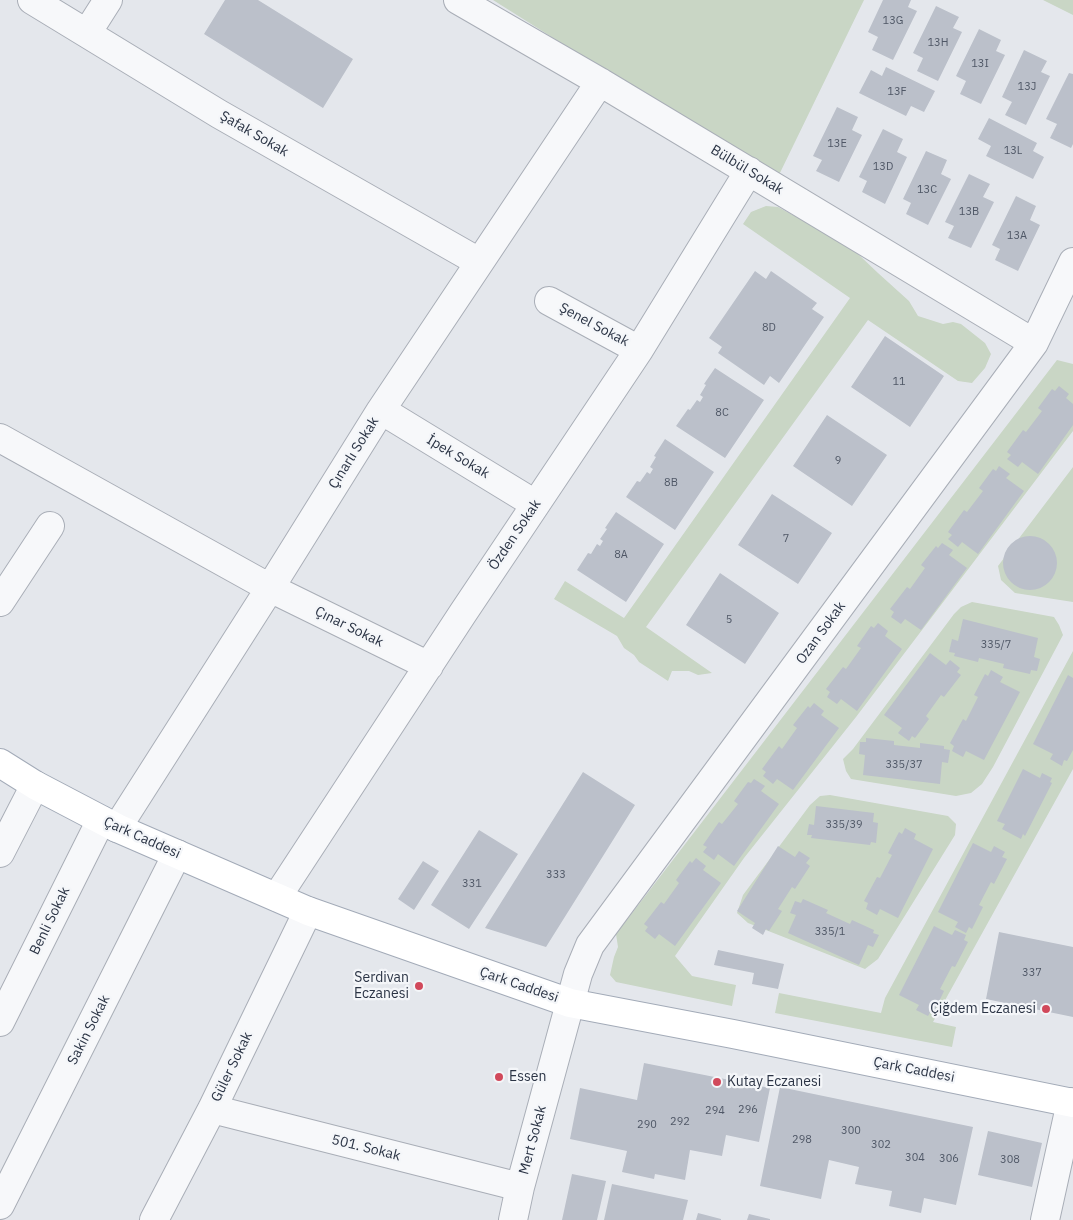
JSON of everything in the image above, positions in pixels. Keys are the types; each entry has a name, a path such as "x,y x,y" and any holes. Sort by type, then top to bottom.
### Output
{"main road":[{"name":"Çark Caddesi","path":"0,763 35,785 109,824 308,912 570,1003 1072,1102"}],"street":[{"name":"Şafak Sokak","path":"32,0 219,114 479,262"},
{"path":"87,33 108,0"},
{"name":"Bülbül Sokak","path":"458,0 600,82 1034,343"},
{"name":"Çınarlı Sokak","path":"109,824 270,588 381,410 600,82"},
{"name":"Özden Sokak","path":"277,898 428,666 639,350 749,171"},
{"name":"Ozan Sokak","path":"570,1003 578,974 590,945 1034,343 1073,262"},
{"name":"Şenel Sokak","path":"549,301 639,350"},
{"name":"İpek Sokak","path":"381,410 536,504"},
{"name":"Çınar Sokak","path":"0,438 270,588 428,666"},
{"path":"0,602 50,526"},
{"path":"0,853 35,785"},
{"name":"Benli Sokak","path":"0,1022 109,824"},
{"name":"Sakin Sokak","path":"0,1205 178,854"},
{"name":"Güler Sokak","path":"154,1220 212,1109 308,912"},
{"name":"Mert Sokak","path":"513,1220 570,1003"},
{"path":"1045,1220 1072,1102"},
{"name":"501. Sokak","path":"212,1109 520,1188"}],"green space":[{"path":"493,0 864,0 777,179"},
{"path":"1043,0 1073,0 1073,15"},
{"path":"766,206 778,207 831,236 858,254 909,301 918,316 943,324 953,322 961,324 985,343 991,354 985,368 972,383 958,381 868,320 646,627 712,673 698,675 689,671 672,671 668,681 639,662 634,655 624,648 617,636 554,599 565,581 624,618 850,298 743,224 751,212"},
{"path":"1057,360 1073,364 1073,431 856,717 744,858 675,956 692,976 736,985 732,1006 616,982 610,975 618,947 616,934"},
{"path":"1073,467 1073,602 1015,593 1001,580 998,566"},
{"path":"972,602 1054,617 1063,635 993,767 982,784 971,793 956,796 851,779 846,771 843,759 853,749 954,614 961,607"},
{"path":"1073,651 1073,769 933,1022 956,1027 952,1047 775,1013 779,993 881,1013 885,998"},
{"path":"830,795 948,816 956,824 955,835 878,959 865,969 748,923 737,913 743,895 810,805 820,796"}],"building":[{"path":"225,0 258,0 353,59 323,108 204,34"},
{"path":"883,0 911,0 908,7 917,11 893,60 872,50 878,37 868,32"},
{"path":"936,6 959,17 953,28 962,32 938,81 917,71 923,58 913,53"},
{"path":"979,29 1001,40 996,51 1005,55 981,104 960,94 966,81 956,76"},
{"path":"1024,50 1047,61 1041,72 1050,76 1026,125 1005,115 1012,102 1002,97"},
{"path":"886,67 935,91 924,112 911,106 906,116 859,93 871,70 882,76"},
{"path":"1069,73 1073,74 1073,144 1071,148 1050,138 1057,124 1046,119"},
{"path":"837,107 858,117 852,130 862,135 839,182 816,171 822,160 813,156"},
{"path":"989,118 1037,143 1033,151 1044,157 1033,179 986,156 991,146 978,139"},
{"path":"883,129 903,139 897,152 907,157 885,204 862,192 867,181 859,177"},
{"path":"926,151 947,160 941,174 951,179 928,225 906,214 911,203 903,199"},
{"path":"969,174 990,184 983,197 994,202 971,248 948,238 954,226 945,222"},
{"path":"1016,196 1036,206 1030,220 1040,225 1018,271 995,260 1000,249 992,245"},
{"path":"755,271 766,279 771,271 817,303 812,309 824,317 779,383 770,376 764,385 718,353 722,347 709,338"},
{"path":"885,336 944,376 910,427 851,387"},
{"path":"715,368 764,400 725,458 676,426 697,400 700,402 703,397 700,395 706,385 704,384"},
{"path":"1059,386 1069,394 1066,398 1073,404 1073,425 1038,474 1022,462 1018,467 1007,459 1011,455 1007,452 1023,430 1026,432 1042,411 1038,408 1052,389 1055,391"},
{"path":"827,415 887,455 852,506 793,466"},
{"path":"665,439 714,472 675,530 626,497 637,481 640,482 647,472 650,474 653,469 650,467 656,457 654,456"},
{"path":"999,466 1010,474 1006,478 1024,491 978,554 962,542 958,547 948,539 952,535 948,532 964,510 967,512 983,491 979,488 993,469 996,471"},
{"path":"772,494 832,533 798,584 738,545"},
{"path":"616,512 664,544 626,602 577,570 588,553 591,554 597,544 600,546 603,541 600,539 607,529 605,528"},
{"path":"1025,536 1035,536 1049,544 1055,553 1057,563 1055,573 1049,582 1035,590 1025,590 1015,585 1008,578 1003,568 1003,558 1008,548 1015,541"},
{"path":"942,543 953,550 949,555 967,568 921,630 905,619 901,624 891,617 894,612 890,609 907,587 910,589 925,568 921,565 936,546 938,548"},
{"path":"720,573 779,613 745,664 686,625"},
{"path":"963,619 1038,638 1034,657 1040,659 1037,671 1031,670 1030,674 1003,668 1004,664 979,658 978,662 954,656 955,653 949,652 952,639 958,641"},
{"path":"878,623 888,631 885,636 902,649 857,711 841,699 837,704 827,697 830,692 826,689 843,667 846,669 861,648 857,646 871,626 874,628"},
{"path":"930,653 946,665 950,660 960,668 957,672 961,675 944,697 941,695 926,716 929,719 915,738 912,736 909,741 898,733 902,728 884,715"},
{"path":"991,670 1003,677 1000,682 1020,692 984,760 966,751 963,757 952,751 954,746 950,743 963,719 966,721 978,697 974,695 985,674 988,676"},
{"path":"1068,675 1073,678 1073,750 1067,761 1064,760 1062,766 1050,759 1053,754 1033,744"},
{"path":"814,703 824,711 821,715 839,728 793,790 777,779 773,784 763,776 766,772 762,769 779,746 782,749 797,728 793,725 808,706 810,708"},
{"path":"866,738 894,741 894,745 920,748 920,743 944,746 944,749 950,750 948,763 942,762 940,784 863,775 865,755 859,754 860,742 866,742"},
{"path":"1023,769 1040,778 1042,773 1052,778 1050,782 1052,783 1025,836 1023,834 1021,839 1002,829 1005,824 997,821"},
{"path":"583,772 635,805 546,947 485,928"},
{"path":"754,779 765,786 761,791 779,804 734,866 718,854 714,860 703,852 707,847 703,845 719,822 722,824 738,804 734,801 748,782 751,783"},
{"path":"816,806 874,813 873,822 878,823 876,843 871,842 870,845 811,838 812,835 807,835 809,824 814,825"},
{"path":"905,828 916,834 914,839 933,849 898,918 880,909 877,915 866,909 868,903 864,901 877,877 880,878 892,855 888,853 899,832 902,834"},
{"path":"479,830 518,854 469,929 431,905"},
{"path":"973,843 991,852 994,846 1005,852 1002,857 1007,859 994,884 991,882 979,905 983,907 972,929 969,927 966,933 955,927 958,922 938,912"},
{"path":"778,846 795,857 799,851 810,858 806,863 810,866 795,889 792,887 778,909 782,911 769,931 766,929 763,935 752,928 755,923 737,911"},
{"path":"696,858 706,866 703,870 721,883 675,946 659,934 655,939 645,931 648,927 644,924 661,902 664,904 679,883 676,880 690,861 692,863"},
{"path":"423,861 439,871 414,910 398,899"},
{"path":"803,899 828,910 826,913 850,924 852,920 874,930 873,933 879,935 873,947 868,945 859,965 788,933 796,915 790,913 795,901 801,903"},
{"path":"934,926 952,935 955,930 966,935 964,940 968,942 955,967 952,966 940,989 944,991 934,1012 931,1011 928,1016 916,1010 919,1005 899,995"},
{"path":"999,932 1073,947 1073,1017 986,999"},
{"path":"718,950 784,964 778,989 752,984 754,973 714,965"},
{"path":"644,1063 770,1088 759,1142 726,1135 722,1156 690,1150 685,1180 655,1174 654,1179 622,1172 627,1151 570,1139 580,1088 637,1100"},
{"path":"780,1087 973,1127 956,1205 924,1198 921,1213 889,1206 892,1191 855,1184 859,1167 829,1160 821,1199 760,1186"},
{"path":"988,1131 1042,1143 1032,1187 978,1175"},
{"path":"572,1174 606,1181 597,1220 562,1220"},
{"path":"612,1184 688,1200 683,1220 604,1220"},
{"path":"698,1213 721,1219 721,1220 696,1220"},
{"path":"749,1214 770,1219 770,1220 747,1220"}],"place":[{"name":"Serdivan Eczanesi","path":"419,986"},
{"name":"Çiğdem Eczanesi","path":"1046,1009"},
{"name":"Essen","path":"499,1077"},
{"name":"Kutay Eczanesi","path":"717,1082"}]}
